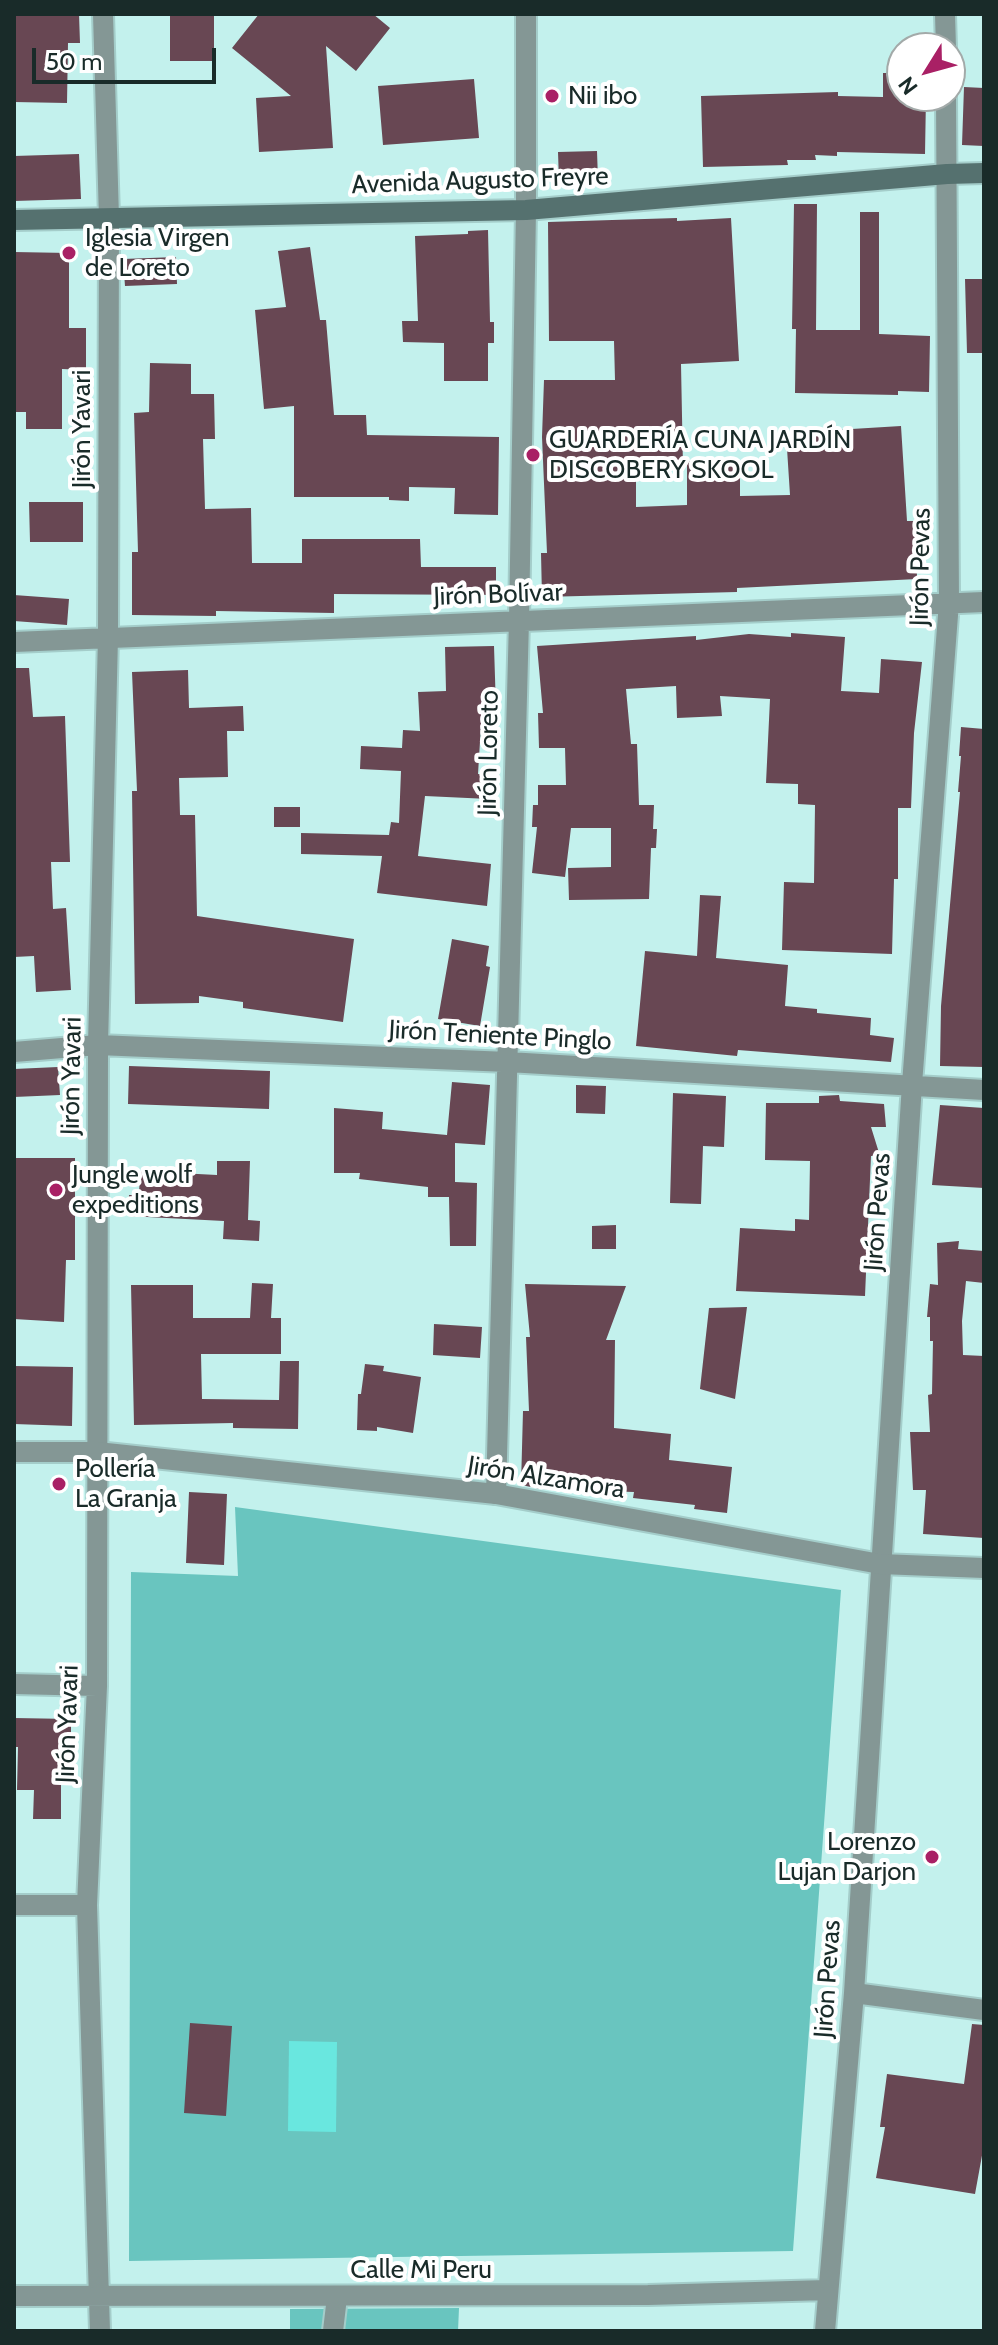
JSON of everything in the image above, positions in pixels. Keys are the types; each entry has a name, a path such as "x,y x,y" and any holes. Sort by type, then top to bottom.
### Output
{"main road":[{"name":"Avenida Augusto Freyre","path":"14,220 526,210 984,173"}],"street":[{"name":"Jirón Yavari","path":"100,2331 87,1905 97,1686 98,1045 108,637 109,218 103,14"},
{"name":"Jirón Loreto","path":"496,1494 519,620 526,14"},
{"name":"Jirón Pevas","path":"825,2331 854,1993 912,1084 949,602 946,112"},
{"name":"Jirón Bolívar","path":"14,642 984,602"},
{"name":"Jirón Teniente Pinglo","path":"14,1052 98,1045 508,1062 984,1090"},
{"name":"Jirón Alzamora","path":"14,1452 97,1452 496,1494 880,1564 984,1568"},
{"path":"14,1684 97,1686"},
{"path":"14,1905 87,1905"},
{"path":"854,1993 984,2010"},
{"name":"Calle Mi Peru","path":"14,2296 648,2295 827,2290"},
{"path":"333,2331 337,2297"}],"shaded area":[{"path":"235,1507 841,1590 793,2251 129,2261 131,1572 238,1576"},
{"path":"289,2041 337,2042 336,2132 288,2131"},
{"path":"459,2308 458,2331 290,2331 290,2309"}],"building":[{"path":"14,14 79,14 80,43 68,43 67,103 14,102"},
{"path":"170,14 214,14 214,61 170,61"},
{"path":"259,14 373,14 390,28 356,71 326,46 333,148 259,152 256,98 291,96 232,48"},
{"path":"883,73 886,73 886,112 926,112 925,154 837,152 837,156 815,155 816,160 787,160 788,165 703,167 701,96 838,92 838,96 883,97"},
{"path":"474,79 479,138 383,145 378,86"},
{"path":"966,87 984,88 984,146 962,145"},
{"path":"597,151 598,180 559,181 558,152"},
{"path":"79,154 81,199 14,201 14,156"},
{"path":"794,204 817,204 816,330 860,330 860,212 879,212 879,334 930,336 929,392 898,391 898,395 795,393 796,329 792,329"},
{"path":"677,218 677,221 731,218 739,361 681,364 683,468 636,469 636,507 687,505 687,461 740,461 740,496 790,495 786,433 901,426 907,521 916,521 917,579 737,588 737,592 542,597 541,553 547,553 542,437 544,380 615,380 614,341 549,341 548,222"},
{"path":"488,230 490,322 494,322 494,343 488,343 488,381 444,381 444,343 403,342 402,321 418,321 415,236"},
{"path":"310,247 320,320 326,320 334,415 366,415 367,435 499,437 498,515 454,514 455,488 409,487 409,501 389,500 389,497 294,497 294,406 264,409 255,310 286,307 278,251"},
{"path":"14,252 69,253 69,328 86,328 86,370 62,369 62,429 26,429 26,412 14,412"},
{"path":"176,257 177,284 125,286 123,259"},
{"path":"965,279 984,279 984,353 967,353"},
{"path":"150,363 191,364 191,394 214,394 215,439 203,439 205,509 251,508 252,563 302,563 302,539 420,539 421,567 496,567 496,595 334,594 334,613 216,611 216,616 132,615 132,552 138,552 134,413 149,412"},
{"path":"29,502 83,502 83,542 30,542"},
{"path":"14,595 69,599 67,625 14,621"},
{"path":"791,633 845,637 841,691 879,693 881,659 922,662 914,733 911,808 898,808 898,879 894,879 892,954 782,950 784,882 814,883 815,805 798,804 798,784 766,783 770,699 720,696 722,716 677,718 676,686 626,689 631,744 637,744 639,805 654,805 653,829 657,829 656,848 651,848 649,899 569,900 568,868 611,867 611,828 571,828 565,877 532,873 537,827 532,827 533,805 538,805 538,785 566,785 565,748 539,748 538,713 543,713 537,646 696,636 696,640 749,634 791,637"},
{"path":"494,646 496,709 482,709 478,774 489,775 489,799 425,796 418,856 491,864 487,906 377,893 382,856 301,854 301,833 389,835 391,822 399,823 401,771 360,769 361,746 402,748 403,730 420,731 418,692 446,691 445,647"},
{"path":"14,668 29,668 33,717 65,716 70,862 51,862 53,909 66,908 71,990 36,992 34,956 14,957"},
{"path":"188,670 189,708 243,706 244,731 227,731 228,777 179,778 180,815 195,815 197,916 354,939 343,1022 243,1008 243,1002 199,996 199,1003 135,1004 132,791 137,791 132,672"},
{"path":"961,727 984,729 984,1067 940,1066 941,1006 960,792"},
{"path":"274,807 300,807 300,827 274,827"},
{"path":"700,895 721,896 716,958 788,965 785,1006 817,1009 817,1013 871,1018 870,1035 894,1038 891,1062 738,1050 737,1056 636,1046 645,951 697,956"},
{"path":"452,939 489,946 486,966 490,967 480,1026 438,1019"},
{"path":"129,1066 270,1071 269,1109 128,1104"},
{"path":"58,1067 60,1095 14,1097 14,1069"},
{"path":"452,1082 490,1085 485,1145 455,1143 455,1182 477,1183 476,1246 450,1246 449,1197 428,1197 428,1187 359,1179 360,1173 334,1173 334,1108 383,1112 382,1129 447,1135"},
{"path":"576,1085 606,1086 605,1114 576,1113"},
{"path":"673,1093 726,1096 724,1147 703,1146 701,1204 670,1203"},
{"path":"839,1095 840,1101 884,1104 886,1127 871,1127 880,1156 871,1156 865,1296 736,1291 740,1228 795,1231 795,1219 809,1220 810,1161 765,1160 766,1103 819,1103 819,1096"},
{"path":"940,1105 984,1108 984,1188 932,1185"},
{"path":"14,1158 75,1158 75,1260 66,1260 64,1322 14,1319"},
{"path":"217,1161 250,1161 248,1220 260,1221 259,1241 223,1239 224,1221 128,1216 129,1195 139,1195 140,1171 217,1175"},
{"path":"616,1225 616,1249 592,1249 592,1226"},
{"path":"959,1241 958,1249 984,1251 984,1283 966,1281 962,1321 963,1355 984,1356 984,1538 923,1534 926,1490 913,1490 910,1432 930,1432 928,1395 932,1394 933,1341 930,1341 930,1317 927,1317 930,1284 938,1285 937,1243"},
{"path":"252,1283 273,1284 271,1318 281,1318 281,1354 201,1354 202,1399 279,1400 280,1361 299,1361 298,1429 233,1428 233,1423 134,1425 131,1285 193,1285 193,1318 250,1318"},
{"path":"525,1284 626,1286 606,1340 615,1340 614,1428 671,1434 669,1460 732,1467 727,1513 694,1509 695,1505 633,1498 634,1492 541,1489 521,1485 523,1411 529,1411 526,1337 530,1337"},
{"path":"747,1307 735,1399 700,1389 709,1308"},
{"path":"434,1324 482,1327 480,1358 433,1355"},
{"path":"365,1364 384,1366 383,1371 421,1377 413,1433 377,1427 377,1431 357,1430 358,1394 361,1394"},
{"path":"14,1366 73,1367 72,1426 14,1424"},
{"path":"189,1492 227,1494 224,1565 186,1563"},
{"path":"14,1718 71,1719 71,1747 61,1747 61,1819 33,1819 34,1790 17,1790 18,1747 14,1747"},
{"path":"190,2023 232,2026 226,2116 184,2113"},
{"path":"972,2024 984,2025 983,2150 975,2194 876,2178 885,2127 880,2127 887,2074 964,2084"}],"place":[{"name":"Nii ibo","path":"552,96"},
{"name":"Iglesia Virgen de Loreto","path":"69,253"},
{"name":"GUARDERÍA CUNA JARDÍN DISCOBERY SKOOL","path":"533,455"},
{"name":"Jungle wolf expeditions","path":"56,1190"},
{"name":"Pollería La Granja","path":"59,1484"},
{"name":"Lorenzo Lujan Darjon","path":"932,1857"}]}
